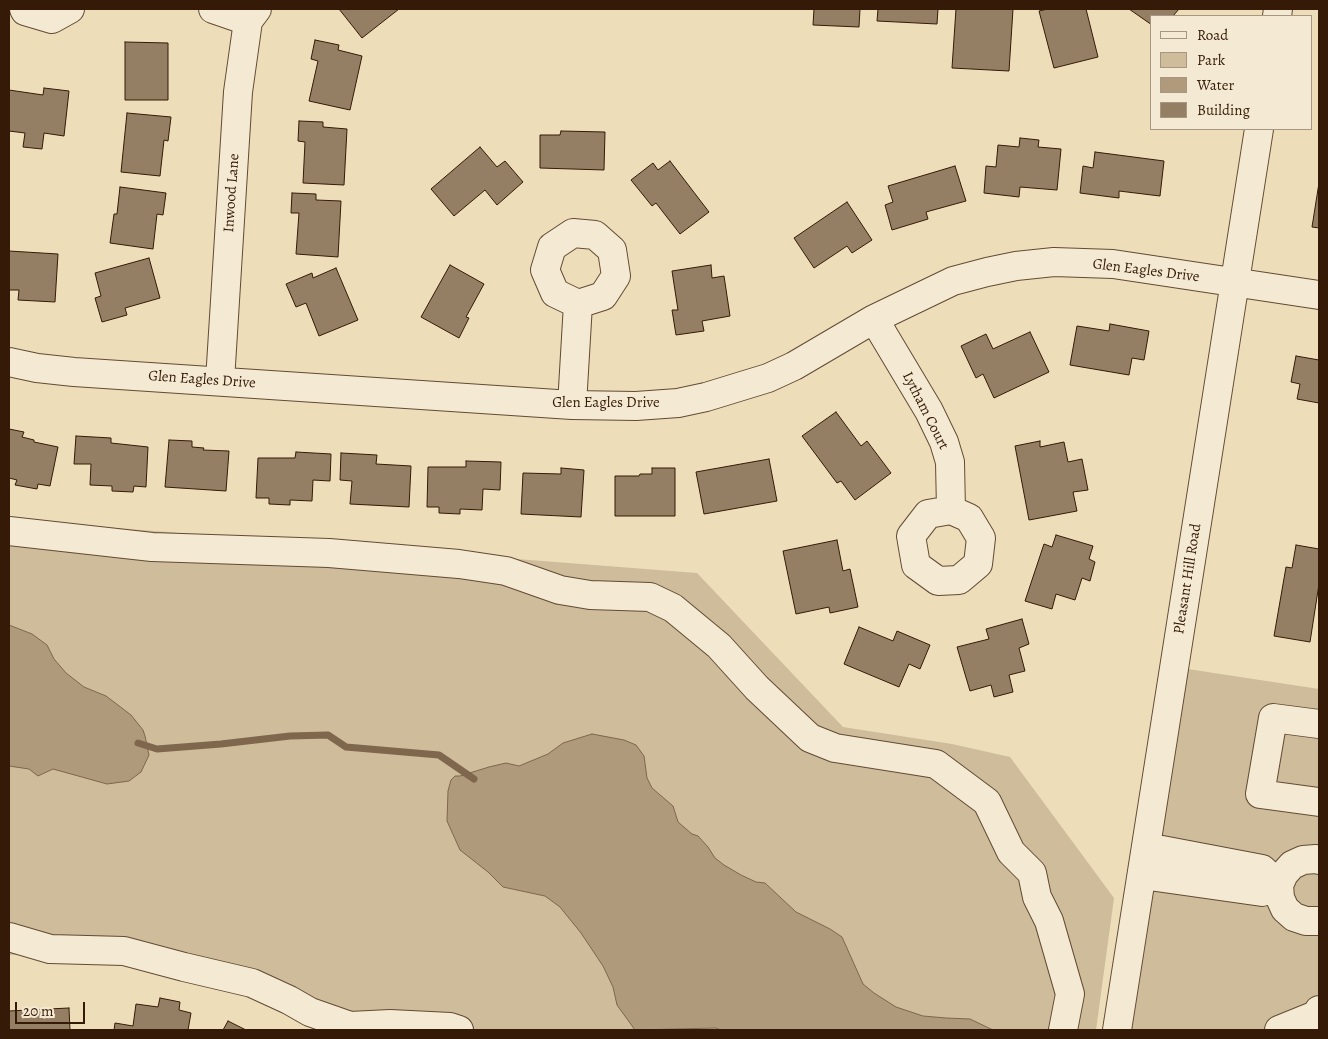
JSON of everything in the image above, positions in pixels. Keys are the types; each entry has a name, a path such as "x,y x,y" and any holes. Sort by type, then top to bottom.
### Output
{"street":[{"path":"24,9 25,11 52,19 70,9"},
{"path":"213,9 253,15"},
{"name":"Inwood Lane","path":"220,381 238,92 253,15"},
{"name":"Pleasant Hill Road","path":"1117,1030 1259,130"},
{"name":"Glen Eagles Drive","path":"9,362 37,368 74,372 572,405 636,406 706,397 768,378 794,366 874,319 953,281 987,272 1054,262 1113,264 1319,296"},
{"path":"572,405 578,304"},
{"name":"Lytham Court","path":"874,319 929,411 944,442 950,462 951,510"},
{"path":"9,531 152,547 329,552 459,564 506,571 560,590 582,594 650,597 673,608 719,646 757,688 810,738 835,748 936,764 987,802 1011,852 1032,873 1037,898 1049,920 1070,994 1063,1030"},
{"path":"1319,724 1273,718 1260,794 1319,802"},
{"path":"1146,847 1262,869 1279,885"},
{"path":"1318,852 1292,864 1284,874 1279,885 1280,898 1285,909 1294,917 1306,921 1319,920"},
{"path":"1142,875 1262,892 1279,885"},
{"path":"9,937 50,948 124,951 252,982 310,1012 350,1026 390,1024 450,1027 459,1030"},
{"path":"1279,1030 1318,1013"}],"green space":[{"path":"9,518 65,524 697,573 843,727 952,744 1010,757 1114,898 1096,1030 315,1030 281,990 98,953 9,955"},
{"path":"1181,668 1319,689 1319,1030 1124,1030"}],"water":[{"path":"9,625 32,634 47,645 54,659 66,673 84,687 106,696 131,715 143,730 149,755 141,772 129,781 107,784 53,769 38,776 29,769 9,766"},
{"path":"592,734 624,740 636,745 644,756 647,778 652,788 673,806 678,822 692,834 698,836 715,858 724,865 756,882 765,883 796,912 842,937 863,984 874,993 896,1007 923,1016 970,1019 993,1030 721,1030 716,1028 635,1030 617,1005 613,987 603,966 581,933 560,907 545,896 503,887 488,872 460,850 447,821 448,791 451,780 455,776 506,763 519,766 548,754 563,743"}],"building":[{"path":"339,9 399,9 362,38"},
{"path":"814,9 860,9 859,27 813,25"},
{"path":"878,9 938,9 937,24 877,21"},
{"path":"956,9 1013,9 1009,71 952,68"},
{"path":"1048,9 1086,9 1098,57 1054,68 1039,11"},
{"path":"1129,9 1179,9 1174,15 1150,15 1150,24"},
{"path":"315,40 339,45 338,50 362,56 350,110 309,101 318,61 311,59"},
{"path":"125,42 168,43 168,100 125,100"},
{"path":"44,88 69,91 64,136 44,133 42,149 23,147 25,133 9,131 9,90 43,95"},
{"path":"127,113 171,117 168,141 164,140 160,176 121,172"},
{"path":"299,121 323,122 323,127 347,129 344,185 303,183 305,142 298,141"},
{"path":"561,131 605,132 604,170 540,168 540,135 560,135"},
{"path":"1020,138 1039,140 1038,147 1061,149 1057,190 1020,187 1019,197 984,193 986,166 996,167 998,145 1019,147"},
{"path":"480,147 497,167 505,161 523,182 497,205 485,190 454,216 431,189"},
{"path":"1095,152 1164,161 1160,196 1119,191 1119,198 1080,193 1083,166 1093,168"},
{"path":"670,161 709,212 680,234 656,203 652,206 631,180 653,163 658,170"},
{"path":"955,166 966,201 926,212 928,219 892,230 885,205 893,202 888,186"},
{"path":"1319,183 1319,228 1312,227"},
{"path":"120,187 166,193 163,215 157,214 153,249 110,243 114,214 117,214"},
{"path":"292,193 316,194 316,200 341,201 338,257 296,254 299,213 291,213"},
{"path":"847,202 872,240 852,253 847,246 814,268 794,238"},
{"path":"9,251 58,254 55,302 18,300 19,290 9,290"},
{"path":"149,258 160,298 125,308 127,315 102,322 95,298 101,296 95,273"},
{"path":"450,265 484,284 466,317 469,318 459,338 421,317"},
{"path":"711,265 712,278 724,276 730,316 702,321 704,331 676,335 672,310 678,310 672,271"},
{"path":"336,268 358,320 319,336 306,303 296,307 286,284 312,273 313,278"},
{"path":"1110,324 1149,331 1144,360 1132,358 1129,375 1070,365 1077,326 1109,331"},
{"path":"1030,332 1049,372 994,398 983,374 976,378 961,346 986,334 993,349"},
{"path":"1296,356 1319,360 1319,403 1297,399 1300,384 1291,382"},
{"path":"836,412 861,446 867,441 891,473 855,500 841,481 837,483 802,436"},
{"path":"9,429 24,432 22,437 34,440 34,442 58,447 50,486 38,484 37,489 15,485 17,480 9,478"},
{"path":"76,436 111,438 111,443 148,447 146,487 134,486 133,492 112,491 112,486 90,485 91,464 74,464"},
{"path":"169,440 192,441 192,447 204,448 203,450 229,451 226,491 165,487"},
{"path":"1040,441 1040,447 1064,442 1068,462 1082,459 1088,490 1073,492 1077,511 1029,520 1015,446"},
{"path":"296,452 331,454 330,481 313,480 312,501 290,500 290,505 269,504 269,498 256,498 258,458 295,458"},
{"path":"341,453 377,455 376,464 411,466 409,507 350,504 352,481 340,480"},
{"path":"769,459 777,501 704,514 696,472"},
{"path":"466,461 501,462 500,490 483,489 482,510 460,509 460,514 439,513 439,507 427,507 428,467 466,467"},
{"path":"561,468 584,470 581,517 521,514 523,473 561,474"},
{"path":"652,468 675,468 675,516 615,516 615,476 652,474"},
{"path":"1056,535 1093,546 1089,559 1095,562 1090,581 1082,578 1075,600 1056,594 1052,609 1025,601 1044,544 1052,547"},
{"path":"837,540 843,571 850,569 858,607 830,613 829,607 796,614 783,551"},
{"path":"1296,545 1319,549 1319,584 1310,642 1274,636 1286,567 1292,568"},
{"path":"1022,619 1029,644 1019,648 1025,671 1009,675 1013,692 994,697 991,685 970,691 957,647 989,639 986,629"},
{"path":"859,627 893,641 897,631 930,645 920,669 909,664 899,687 844,664"},
{"path":"160,998 180,1002 179,1010 191,1013 188,1030 114,1030 115,1023 133,1026 136,1004 158,1007"},
{"path":"69,1008 70,1030 9,1030 9,1011"},
{"path":"228,1021 246,1030 223,1030"}],"waterway":[{"path":"138,743 157,749 290,736 328,735 346,747 439,755 474,779"}]}
